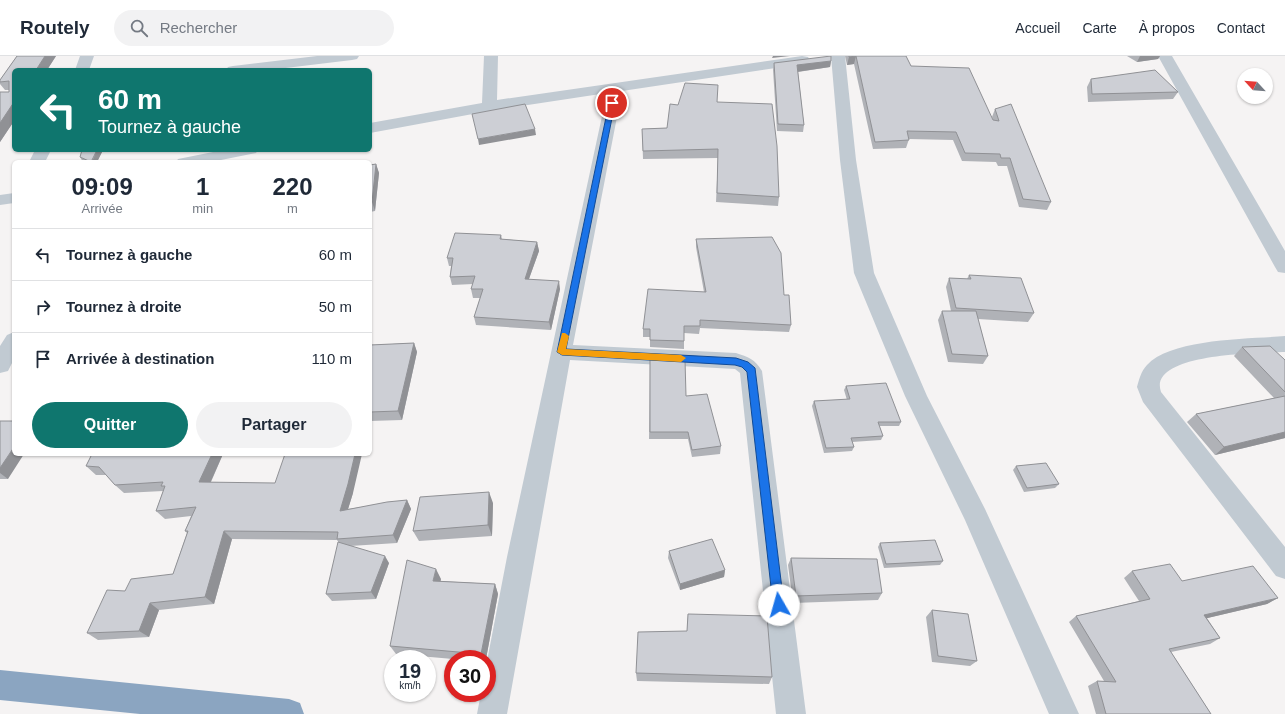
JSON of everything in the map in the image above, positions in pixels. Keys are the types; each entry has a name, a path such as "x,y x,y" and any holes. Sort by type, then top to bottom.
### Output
{"highway":[{"path":"0,685 289,714"}],"street":[{"path":"83,68 87,56"},
{"path":"251,68 352,56"},
{"path":"489,106 491,56"},
{"path":"1165,56 1285,267"},
{"path":"372,128 489,106 615,89 739,62 830,57 848,160 864,273 916,396 976,517 1064,714"},
{"path":"492,714 513,597 615,89"},
{"path":"195,160 239,152"},
{"path":"0,200 12,198"},
{"path":"0,365 12,344"},
{"path":"1285,344 1191,352 1168,359 1155,369 1148,387 1151,396 1285,567"},
{"path":"562,352 736,361 745,364 751,371 791,714"}],"building":[{"path":"17,56 45,56 37,68 12,68 12,105 0,123 0,92 9,92 9,81 0,82"},
{"path":"831,56 831,61 797,65 804,125 778,124 774,63"},
{"path":"856,56 906,56 911,66 969,68 993,120 999,121 995,109 1011,104 1051,202 1023,199 1010,158 1001,158 1000,154 965,153 956,132 907,131 909,140 875,142"},
{"path":"1155,70 1178,92 1092,94 1091,79"},
{"path":"685,83 718,85 717,102 772,104 777,146 779,197 717,193 718,149 643,151 642,129 667,128 670,104 678,105"},
{"path":"525,104 535,129 478,139 472,114"},
{"path":"81,152 96,152 92,160 87,160 80,157"},
{"path":"376,164 372,202 372,165"},
{"path":"455,233 501,235 500,239 537,242 525,279 559,281 549,322 474,317 483,289 471,289 475,276 450,277 453,258 447,258"},
{"path":"772,237 781,253 784,295 789,295 791,325 700,320 700,326 684,326 684,341 650,340 650,329 643,329 648,289 706,292 696,239"},
{"path":"969,275 1021,278 1034,313 956,308 949,278 971,279"},
{"path":"942,311 976,311 988,356 952,354"},
{"path":"414,343 398,411 372,412 372,345"},
{"path":"1270,346 1285,360 1285,392 1242,347"},
{"path":"650,358 685,360 686,396 707,394 721,446 692,450 688,432 650,432"},
{"path":"886,383 901,422 878,422 883,436 851,438 854,447 826,448 814,401 850,399 846,386"},
{"path":"1285,396 1285,432 1224,447 1196,414"},
{"path":"0,421 12,421 12,450 0,468"},
{"path":"91,456 211,456 199,482 275,483 284,456 355,456 340,511 387,502 407,500 393,535 337,539 338,532 224,531 205,597 150,603 139,631 87,633 107,590 125,591 131,579 173,574 188,531 185,531 196,507 156,511 165,486 161,486 163,482 115,485 99,467 86,466"},
{"path":"1046,463 1059,484 1027,488 1016,466"},
{"path":"489,492 488,525 413,531 420,497"},
{"path":"712,539 725,570 680,584 669,551"},
{"path":"935,540 943,561 886,564 880,543"},
{"path":"338,542 385,556 371,592 326,594"},
{"path":"791,558 877,559 882,593 796,596"},
{"path":"407,560 436,569 433,581 495,584 482,650 444,651 390,646"},
{"path":"1170,564 1182,581 1253,566 1278,598 1204,615 1220,638 1169,649 1211,714 1106,714 1097,681 1116,682 1076,616 1150,599 1132,571"},
{"path":"932,610 968,614 977,661 938,656"},
{"path":"688,614 767,616 772,677 636,673 638,632 687,631"}],"slow traffic":[{"path":"565,336 562,352 681,358"}],"route":[{"path":"612,103 580,252 562,352 736,361 745,364 751,371 779,605"}]}
